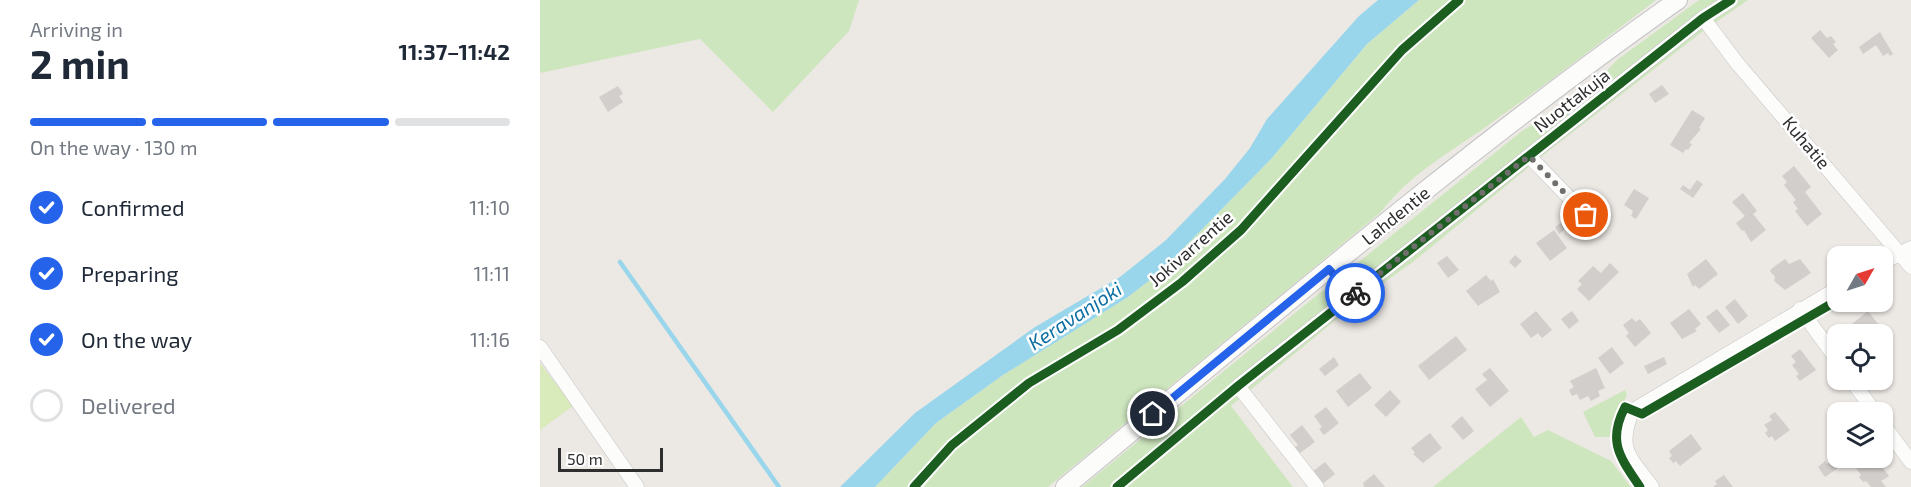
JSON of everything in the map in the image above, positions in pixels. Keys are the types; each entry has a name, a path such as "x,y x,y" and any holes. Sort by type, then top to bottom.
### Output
{"main road":[{"name":"Lahdentie","path":"1065,487 1329,269 1601,54 1678,0"}],"street":[{"name":"Nuottakuja","path":"1317,487 1238,386 1703,18 1731,0"},
{"name":"Kuhatie","path":"1703,18 1737,63 1905,251 1911,267"},
{"path":"1529,156 1586,215"},
{"path":"1329,269 1352,296"},
{"path":"1652,487 1625,451 1624,430 1632,411 1827,294"},
{"path":"1800,309 1827,346"},
{"path":"540,347 637,487"},
{"path":"1893,438 1911,462"}],"green space":[{"path":"540,0 859,0 849,31 773,112 700,39 540,73"},
{"path":"1419,0 1656,0 1533,93 1419,174 1392,198 1381,212 1048,487 875,487 936,423 1003,375 1128,297 1160,272 1271,159 1367,44"},
{"path":"1699,0 1748,0 1702,32 1546,153 1413,262 1365,296 1231,406 1293,487 1082,487 1522,131 1585,94 1617,60"},
{"path":"540,363 573,406 540,430"},
{"path":"1625,390 1627,395 1614,421 1612,437 1595,437 1583,412"},
{"path":"1521,417 1534,437 1548,430 1611,461 1631,487 1433,487"}],"water":[{"name":"Keravanjoki","path":"1378,0 1419,0 1367,44 1271,159 1160,272 1128,297 1003,375 936,423 875,487 840,487 915,413 1035,327 1120,277 1166,240 1225,179 1250,148 1267,119 1359,16"}],"building":[{"path":"1820,30 1827,38 1831,36 1836,42 1833,44 1838,50 1829,58 1811,38"},
{"path":"1880,32 1893,54 1890,56 1888,53 1883,56 1876,45 1863,54 1859,47"},
{"path":"1662,85 1669,94 1655,103 1649,94"},
{"path":"618,86 623,94 619,96 623,102 608,112 599,97"},
{"path":"1692,110 1705,118 1699,128 1701,129 1689,143 1692,144 1683,153 1670,145"},
{"path":"1794,166 1811,187 1805,192 1822,214 1807,226 1795,211 1798,209 1793,202 1796,200 1784,185 1787,182 1782,176"},
{"path":"1697,180 1703,184 1693,198 1680,189 1683,185 1690,190"},
{"path":"1634,189 1649,198 1636,219 1631,216 1633,211 1624,205"},
{"path":"1743,193 1757,211 1753,214 1766,230 1751,242 1744,230 1742,231 1736,223 1745,216 1732,202"},
{"path":"1564,221 1568,227 1559,234 1555,227"},
{"path":"1554,230 1567,248 1550,261 1536,243"},
{"path":"1515,255 1522,261 1515,268 1509,262"},
{"path":"1447,256 1459,270 1448,278 1437,263"},
{"path":"1706,259 1718,274 1699,289 1695,285 1693,287 1687,274"},
{"path":"1785,259 1789,264 1800,259 1811,273 1785,290 1774,281 1775,277 1770,271"},
{"path":"1610,263 1619,272 1589,301 1577,289 1582,284 1578,281 1593,266 1601,273"},
{"path":"1486,275 1491,281 1493,279 1500,292 1478,306 1466,291"},
{"path":"1735,299 1748,316 1738,324 1725,307"},
{"path":"1689,309 1701,324 1695,329 1697,331 1682,339 1670,323"},
{"path":"1717,309 1730,325 1719,333 1706,317"},
{"path":"1536,311 1552,330 1542,338 1538,333 1531,338 1520,324"},
{"path":"1572,311 1579,321 1569,329 1561,319"},
{"path":"1869,312 1878,324 1852,324"},
{"path":"1632,318 1636,322 1640,319 1651,333 1635,347 1626,336 1629,333 1623,325"},
{"path":"1456,336 1467,350 1429,380 1418,366"},
{"path":"1612,347 1624,363 1610,374 1598,358"},
{"path":"1800,349 1816,370 1800,381 1796,376 1799,374 1792,365 1796,362 1791,356"},
{"path":"1334,357 1339,365 1325,376 1319,369"},
{"path":"1664,357 1667,364 1648,374 1644,366"},
{"path":"1490,368 1509,391 1490,407 1475,389 1487,380 1482,374"},
{"path":"1596,368 1605,388 1598,391 1600,396 1591,401 1588,396 1580,400 1577,394 1572,396 1569,390 1574,387 1570,381"},
{"path":"1360,373 1372,388 1348,407 1336,391"},
{"path":"1390,390 1401,402 1386,417 1374,405"},
{"path":"1326,407 1339,423 1324,435 1319,429 1322,427 1314,416"},
{"path":"1775,412 1790,430 1775,441 1772,436 1769,438 1765,433 1768,430 1764,425 1772,420 1769,416"},
{"path":"1462,416 1474,431 1463,440 1451,426"},
{"path":"1302,425 1315,442 1300,453 1295,447 1298,445 1290,435"},
{"path":"1430,433 1442,448 1423,463 1413,454 1415,453 1411,448"},
{"path":"1691,434 1702,449 1680,466 1676,461 1673,463 1669,458 1672,456 1669,451"},
{"path":"1825,461 1827,468 1838,468 1825,477 1818,467"},
{"path":"1325,462 1335,474 1321,485 1312,472"},
{"path":"1856,468 1883,468 1889,476 1881,481 1886,487 1871,487 1866,481 1863,482 1859,477 1861,475"},
{"path":"1374,474 1385,487 1364,487 1363,483"},
{"path":"1724,475 1733,487 1713,487 1717,484 1715,481"}],"waterway":[{"path":"620,262 779,487"}],"cycle path":[{"name":"Jokivarrentie","path":"914,487 952,445 1029,383 1118,330 1182,282 1241,230 1402,50 1459,0"},
{"path":"1117,487 1238,386 1703,18 1731,0"},
{"path":"1640,487 1618,449 1617,430 1625,407 1642,414 1827,306"}],"way so far":[{"path":"1355,293 1529,156 1586,215"}],"route":[{"path":"1153,414 1329,269 1352,296 1355,293"}]}
